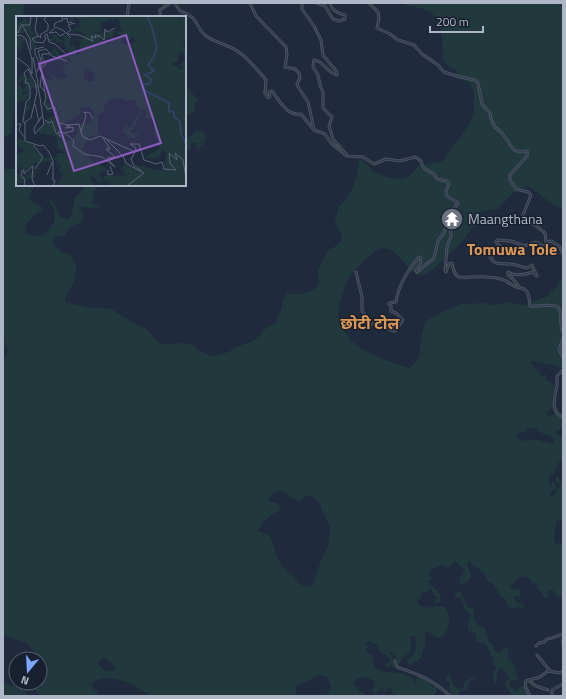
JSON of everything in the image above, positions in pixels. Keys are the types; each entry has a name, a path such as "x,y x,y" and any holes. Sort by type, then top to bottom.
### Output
{"street":[{"path":"127,16 129,3"},
{"path":"160,16 160,10 170,3"},
{"path":"175,3 180,11 190,14 194,18 204,35 240,53 266,80 265,93 268,98 270,97 269,92 272,90 288,112 297,115 301,114 314,130 325,134 331,143 347,156 363,157 374,164 386,159 400,161 415,157 421,161 422,168 424,170 435,174 438,179 447,180 449,184 446,191 448,196 458,203 448,215 450,219 451,236 446,247 445,271 446,272 452,263 454,271 458,277 489,277 524,289 528,293 530,306 537,307 545,305 558,307 561,313 561,326 563,332"},
{"path":"250,3 256,16 286,47 287,55 285,67 295,69 299,73 300,78 297,84 308,102 314,130"},
{"path":"302,3 302,9 314,26 321,40 323,55 337,72 337,75 333,74 318,61 314,60 313,67 318,75 320,85 324,92 323,108 332,117 329,126 333,139 347,156"},
{"path":"317,3 325,6 333,19 339,21 345,19 345,15 338,13 333,9 330,3"},
{"path":"368,3 378,12 377,28 390,34 398,40 414,45 422,54 438,65 444,72 460,78 475,80 478,82 482,104 490,113 491,120 495,127 502,133 514,150 520,152 527,151 527,156 511,174 510,180 516,189 528,192 531,195 521,220 535,225 545,233 546,245 544,246 536,242 524,246 511,241 495,240 501,247 498,252 490,257 492,261 500,264 509,264 527,268 532,265 537,273 537,276 533,272 524,275 512,275 508,272 508,275 520,288"},
{"path":"356,272 362,297 362,311 372,324 380,324 393,331 395,330 403,320 396,313 391,311 391,306 389,303 396,302 402,284 411,267 419,257 421,258 420,264 416,270 417,272 434,258 438,241 444,233 450,219"},
{"path":"546,242 554,242 559,246 563,254"},
{"path":"563,339 559,349 563,357"},
{"path":"563,370 557,376 554,403 556,412 563,417"},
{"path":"536,646 547,639 553,639 558,635 563,634"},
{"path":"563,640 563,646"},
{"path":"537,656 550,671 561,673 563,671"},
{"path":"395,661 397,667 414,672 424,677 440,687 450,696"},
{"path":"530,696 524,686 526,681 540,677 550,671"},
{"path":"528,680 536,686 548,690"},
{"path":"552,696 552,690 563,684"}],"green space":[{"path":"3,3 25,3 23,10 25,16 16,16 16,91 14,98 15,103 12,133 3,138"},
{"path":"401,3 563,3 563,209 553,205 529,186 521,188 514,192 498,209 483,211 477,214 472,229 451,254 434,269 421,275 411,271 392,251 386,248 379,249 367,258 349,277 340,302 338,318 351,340 362,349 375,356 409,368 416,362 420,355 421,337 426,321 440,313 462,304 486,303 493,305 508,302 524,305 547,296 558,285 563,275 563,367 559,368 553,365 533,361 530,362 540,373 542,378 546,373 546,380 555,385 551,401 553,407 548,411 547,415 553,415 555,412 563,417 563,428 556,431 557,434 563,437 563,461 558,463 555,473 550,475 549,486 551,487 553,481 557,487 557,489 550,493 550,496 553,497 560,486 556,481 556,476 558,476 560,481 563,482 563,491 561,491 563,493 563,516 560,521 557,520 554,535 556,544 563,543 562,598 554,594 553,590 551,589 548,591 548,597 544,598 542,593 537,589 537,584 531,584 531,579 522,576 509,587 514,590 519,588 521,591 519,597 514,597 516,601 524,606 524,609 518,607 513,609 508,606 494,585 488,581 484,573 469,562 467,563 471,577 470,580 462,585 460,584 460,579 465,571 456,561 448,569 442,565 435,567 429,574 432,579 427,581 440,594 441,600 438,603 434,602 437,597 434,596 432,590 429,588 427,593 421,592 421,598 417,600 419,605 423,607 441,606 446,608 449,616 449,624 446,633 443,636 435,637 427,631 425,632 425,644 421,658 411,665 408,664 407,660 413,656 415,651 416,638 413,636 410,636 410,650 399,664 397,663 396,657 388,650 394,660 395,667 392,667 391,664 389,667 384,666 386,663 390,662 388,656 380,652 377,646 373,643 368,641 365,643 369,646 365,651 374,657 372,663 374,665 373,667 385,672 399,672 414,679 413,682 415,684 417,677 421,676 430,682 433,687 435,685 437,686 437,691 432,696 400,696 392,693 392,689 389,687 385,692 382,688 375,694 372,691 375,681 364,677 357,678 353,683 359,688 359,692 363,691 365,696 323,696 331,689 328,677 318,675 297,685 295,696 150,696 130,684 105,678 92,684 92,687 98,692 96,696 41,696 36,691 48,691 48,651 34,651 26,643 3,635 3,372 4,358 8,351 3,337 3,169 16,169 16,186 34,186 28,198 42,207 41,211 26,224 25,227 28,234 32,236 43,236 49,231 53,224 55,214 49,198 53,202 61,218 68,219 72,212 75,198 85,186 100,186 95,190 93,194 94,199 90,204 100,205 94,208 79,207 84,215 82,221 71,227 65,235 55,237 52,240 62,253 70,254 76,265 75,281 67,293 65,301 67,303 92,308 111,309 135,324 146,328 161,344 185,343 193,345 205,354 214,356 229,352 235,347 251,342 267,327 275,324 281,310 284,297 287,293 295,294 309,292 317,287 319,283 318,272 321,263 328,250 339,244 342,239 341,233 335,225 336,216 338,208 350,194 357,174 359,160 366,163 377,173 402,179 411,175 419,165 441,162 445,159 453,145 472,119 474,111 474,92 470,84 457,76 456,70 446,64 444,60 441,33 437,20 428,11 421,8 408,6","holes":["527,429 538,429 539,432 551,436 554,441 552,444 539,440 525,441 516,438 519,433 524,432","276,491 280,491 300,501 309,495 315,499 320,504 330,526 328,546 321,560 313,585 302,585 284,568 277,557 269,535 258,531 266,519 279,511 281,506 268,500 272,494","103,658 111,663 115,671 104,670 97,662"]},
{"path":"186,86 199,101 194,104 195,108 193,112 186,116"},
{"path":"196,131 203,132 206,139 201,147 197,149 195,148 197,143 192,143 190,145 190,150 186,152 186,135 188,137"},
{"path":"459,591 468,607 473,608 473,619 478,626 484,627 489,642 492,643 495,651 499,653 504,648 508,649 508,659 514,664 518,680 512,680 510,683 511,687 516,690 523,686 530,696 511,696 512,695 504,684 509,678 501,667 497,673 496,684 494,684 493,674 497,667 493,665 492,657 486,645 477,642 476,634 468,630 468,620 471,614 465,610 461,598 455,597 455,594"},
{"path":"448,674 450,675 452,683 458,689 463,687 465,682 471,678 477,678 470,681 466,690 461,690 457,696 451,696 449,695 451,689 448,689 450,685 449,682 445,680"},
{"path":"3,684 8,685 8,691 23,691 29,696 3,696"}],"place":[{"name":"Maangthana","path":"452,219"}],"district":[{"name":"Tomuwa Tole","path":"512,249"},
{"name":"छोटी टोल","path":"370,323"}]}
